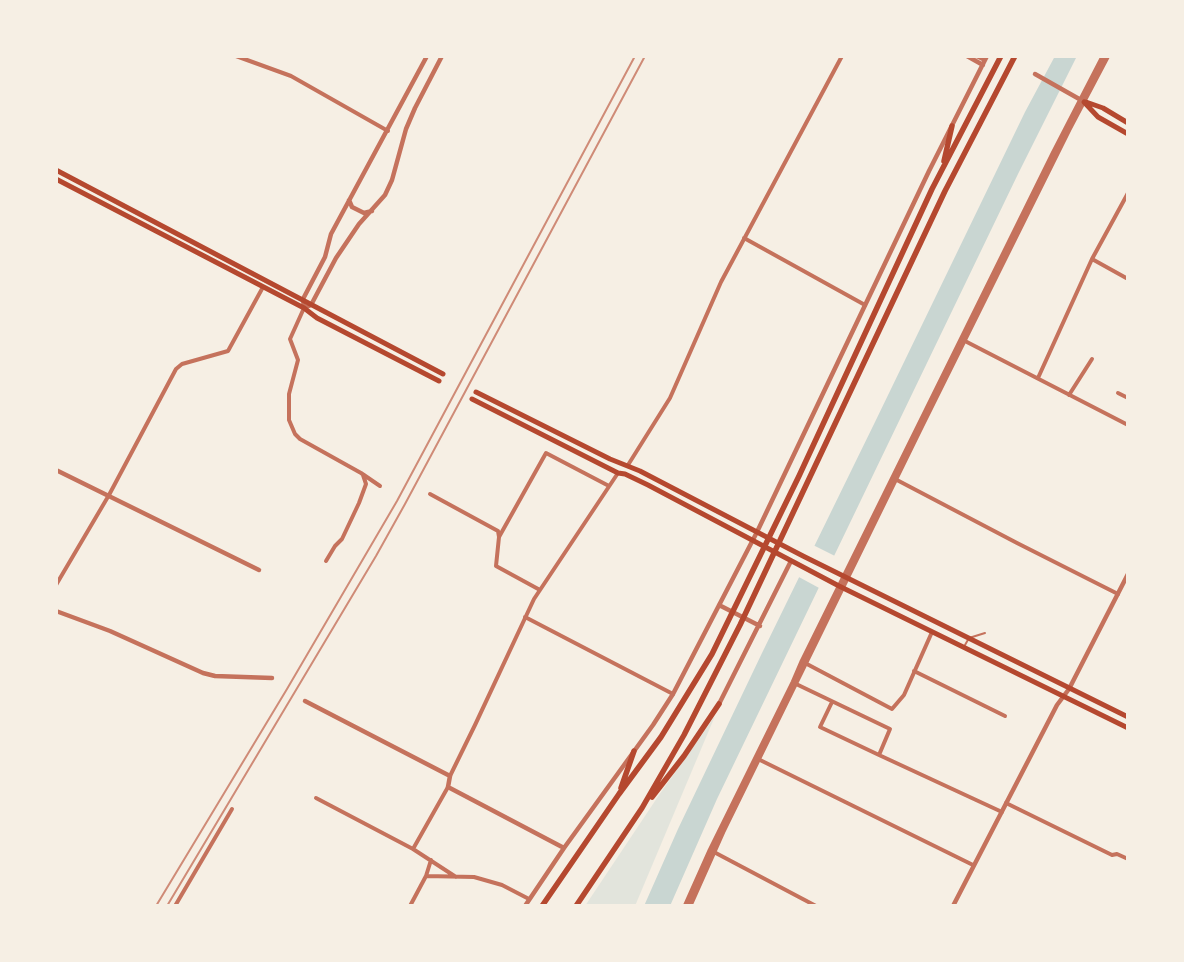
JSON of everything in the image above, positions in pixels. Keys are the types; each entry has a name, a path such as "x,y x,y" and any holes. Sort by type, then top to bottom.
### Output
{"highway":[{"path":"542,906 674,716 712,654 799,476 942,169 1001,56"},
{"path":"576,906 642,808 684,735 740,626 934,214 1015,56"},
{"path":"942,169 952,126"},
{"path":"642,808 684,756 719,704"},
{"path":"619,794 634,750"}],"main road":[{"path":"1082,101 1103,108 1128,123"},
{"path":"1082,101 1098,117 1128,134"},
{"path":"56,170 443,374"},
{"path":"56,179 304,308 317,318 439,380"},
{"path":"476,392 610,460 628,465 836,573 846,576 1069,690 1128,717"},
{"path":"472,399 618,473 625,474 648,485 841,587 1128,728"}],"street":[{"path":"236,56 291,76 388,131"},
{"path":"380,486 361,473 300,440 295,434 289,420 289,394 298,360 290,339 304,308 303,299 326,257 331,234 388,131 415,88 426,56"},
{"path":"304,308 311,304 344,246 359,224 385,195 392,180 406,130 422,93 442,56"},
{"path":"628,465 670,398 721,282 842,56"},
{"path":"967,56 985,60"},
{"path":"977,56 985,60"},
{"path":"685,906 1103,56"},
{"path":"1082,101 1108,56"},
{"path":"525,906 673,694 757,532 929,171 985,60"},
{"path":"1034,74 1082,101"},
{"path":"415,88 422,93"},
{"path":"1038,378 1092,259 1128,193"},
{"path":"349,200 352,207 364,213 372,210"},
{"path":"744,238 865,305"},
{"path":"1092,259 1128,279"},
{"path":"56,585 108,495 176,369 182,364 228,351 263,287"},
{"path":"963,339 1128,425"},
{"path":"1069,395 1092,360"},
{"path":"1118,393 1128,398"},
{"path":"499,537 546,452 609,486"},
{"path":"56,470 259,570"},
{"path":"326,561 342,539 359,503 366,484 361,473"},
{"path":"414,849 448,787 450,776 476,725 525,617 540,590 618,473"},
{"path":"895,478 1118,594"},
{"path":"430,494 498,531 496,566 540,590"},
{"path":"719,704 792,560"},
{"path":"953,906 1057,705 1069,690 1128,575"},
{"path":"719,605 760,626"},
{"path":"56,610 110,631 203,673 215,676 272,678"},
{"path":"525,617 673,694"},
{"path":"804,662 892,708 904,695 932,632"},
{"path":"914,671 1005,716"},
{"path":"795,683 890,729 879,755"},
{"path":"305,701 450,776"},
{"path":"832,702 820,727 1002,812"},
{"path":"757,759 973,865"},
{"path":"448,787 564,848"},
{"path":"316,798 414,849 456,877"},
{"path":"1006,803 1112,855 1117,854 1128,859"},
{"path":"175,906 232,809"},
{"path":"690,906 712,851"},
{"path":"712,851 816,906"},
{"path":"410,906 426,876 431,860"},
{"path":"426,876 474,877 530,899"}],"lane":[{"path":"963,648 969,638 984,633"}],"shaded area":[{"path":"1055,56 1077,56 1018,174 717,799 670,906 644,906 678,829 762,653 1025,112"},
{"path":"715,716 635,906 585,906 659,795"}],"pier":[{"path":"813,545 837,557 821,589 797,576"}],"railway":[{"path":"156,906 287,689 397,501 635,56"},
{"path":"167,906 376,556 645,56"}]}
